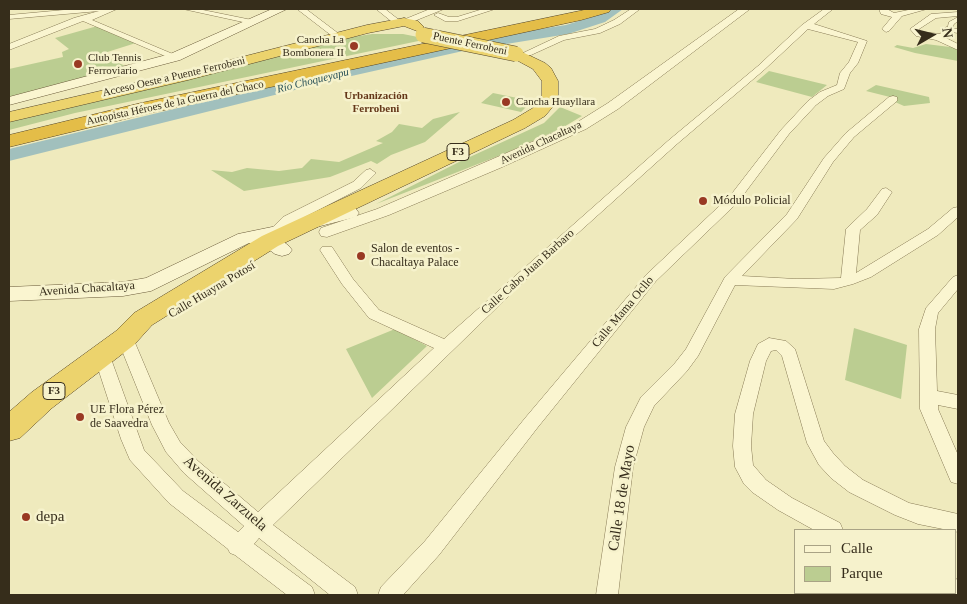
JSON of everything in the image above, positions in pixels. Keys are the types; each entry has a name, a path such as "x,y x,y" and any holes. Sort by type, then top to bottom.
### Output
{"highway":[{"name":"Autopista Héroes de la Guerra del Chaco","path":"9,135 137,104 537,20 573,9"},
{"name":"Autopista Héroes de la Guerra del Chaco","path":"9,141 131,111 581,16 604,9"},
{"name":"Acceso Oeste a Puente Ferrobeni","path":"9,116 339,37 410,28"},
{"name":"Puente Ferrobeni","path":"410,28 522,53"},
{"name":"F3","path":"327,241 350,213 452,162 526,129 550,113 557,104 560,90 558,78 553,68 522,53"},
{"name":"F3","path":"304,226 519,124 539,112 546,104 550,95 550,81 540,66 522,53"},
{"name":"Calle Huayna Potosí","path":"9,430 42,400 125,338 156,324 237,272 275,241 304,226"},
{"name":"Calle Huayna Potosí","path":"275,241 327,241"}],"main road":[{"path":"9,101 175,56 281,9"},
{"name":"Avenida Chacaltaya","path":"304,226 350,213"},
{"name":"Avenida Chacaltaya","path":"9,294 123,289 151,284 245,238 275,241"}],"street":[{"path":"9,17 99,9"},
{"path":"9,47 77,20 113,9"},
{"path":"187,9 252,22"},
{"path":"301,9 339,37"},
{"path":"380,9 410,28 439,12 450,9"},
{"path":"439,12 458,19 491,9"},
{"path":"522,53 562,38 597,32 617,22 636,9"},
{"path":"706,9 711,9"},
{"name":"Avenida Chacaltaya","path":"327,241 383,212 495,165 581,126 613,106 745,9"},
{"name":"Calle Cabo Juan Barbaro","path":"237,546 552,249 809,24 829,9"},
{"path":"883,9 888,13 899,14 923,9"},
{"path":"886,29 899,14"},
{"path":"958,14 934,16 914,29 922,35 944,36 954,30 951,23 958,19"},
{"path":"88,18 87,21 175,56"},
{"name":"Calle Mama Ocllo","path":"389,595 432,548 526,428 651,278 716,220 785,132 812,103 824,94 841,86 845,73 853,63 864,41 809,24"},
{"path":"938,37 958,47"},
{"name":"Calle 18 de Mayo","path":"607,595 624,467 635,427 647,402 681,367 692,352 730,280 792,216 828,160 850,135 893,98"},
{"path":"275,241 288,220 357,185 370,173"},
{"path":"848,281 853,228 872,212 886,192"},
{"name":"Avenida Chacaltaya","path":"350,213 427,193"},
{"path":"730,280 796,284 834,284 848,281 866,274 933,232 958,211"},
{"path":"327,241 347,281 374,314 446,347"},
{"path":"958,280 931,312 927,329 929,409 958,476"},
{"name":"Avenida Zarzuela","path":"125,338 173,447 191,467 258,525 347,595"},
{"path":"831,529 784,504 759,486 744,467 742,446 744,414 758,361 764,348 769,344 780,345 789,353 816,443 826,459 838,472 856,486 902,509 918,515 958,523"},
{"path":"102,356 123,421 137,454 150,472 176,497 237,546 304,595"},
{"path":"928,396 958,402"}],"green space":[{"name":"Club Tennis Ferroviario","path":"101,25 139,42 101,54 127,67 9,97 9,69 63,57 62,52 69,49 55,38"},
{"path":"372,34 403,34 428,39 75,113 9,130 9,119 346,38"},
{"path":"926,44 958,48 958,61 894,47 897,45 913,48"},
{"path":"769,71 827,85 812,97 756,82"},
{"path":"876,85 929,97 930,103 904,106 895,102 898,99 866,91"},
{"name":"Cancha Huayllara","path":"493,93 532,101 521,112 481,103"},
{"path":"560,107 582,116 562,128 506,153 376,204 461,161 544,123"},
{"path":"460,112 425,142 391,155 377,164 371,161 330,177 244,191 211,170 232,172 247,168 279,171 302,168 311,159 339,162 383,143 376,141 392,132 399,124 422,128 433,119"},
{"path":"854,328 907,345 901,399 845,380"},
{"path":"395,329 427,346 372,398 346,349"}],"waterway":[{"name":"Río Choqueyapu","path":"9,155 347,72 463,46 568,29 600,19 616,9"}],"place":[{"name":"Cancha La Bombonera II","path":"354,46"},
{"name":"Club Tennis Ferroviario","path":"78,64"},
{"name":"Cancha Huayllara","path":"506,102"},
{"name":"Módulo Policial","path":"703,201"},
{"name":"Salon de eventos - Chacaltaya Palace","path":"361,256"},
{"name":"UE Flora Pérez de Saavedra","path":"80,417"},
{"name":"depa","path":"26,517"}],"district":[{"name":"Urbanización Ferrobeni","path":"376,102"}]}
